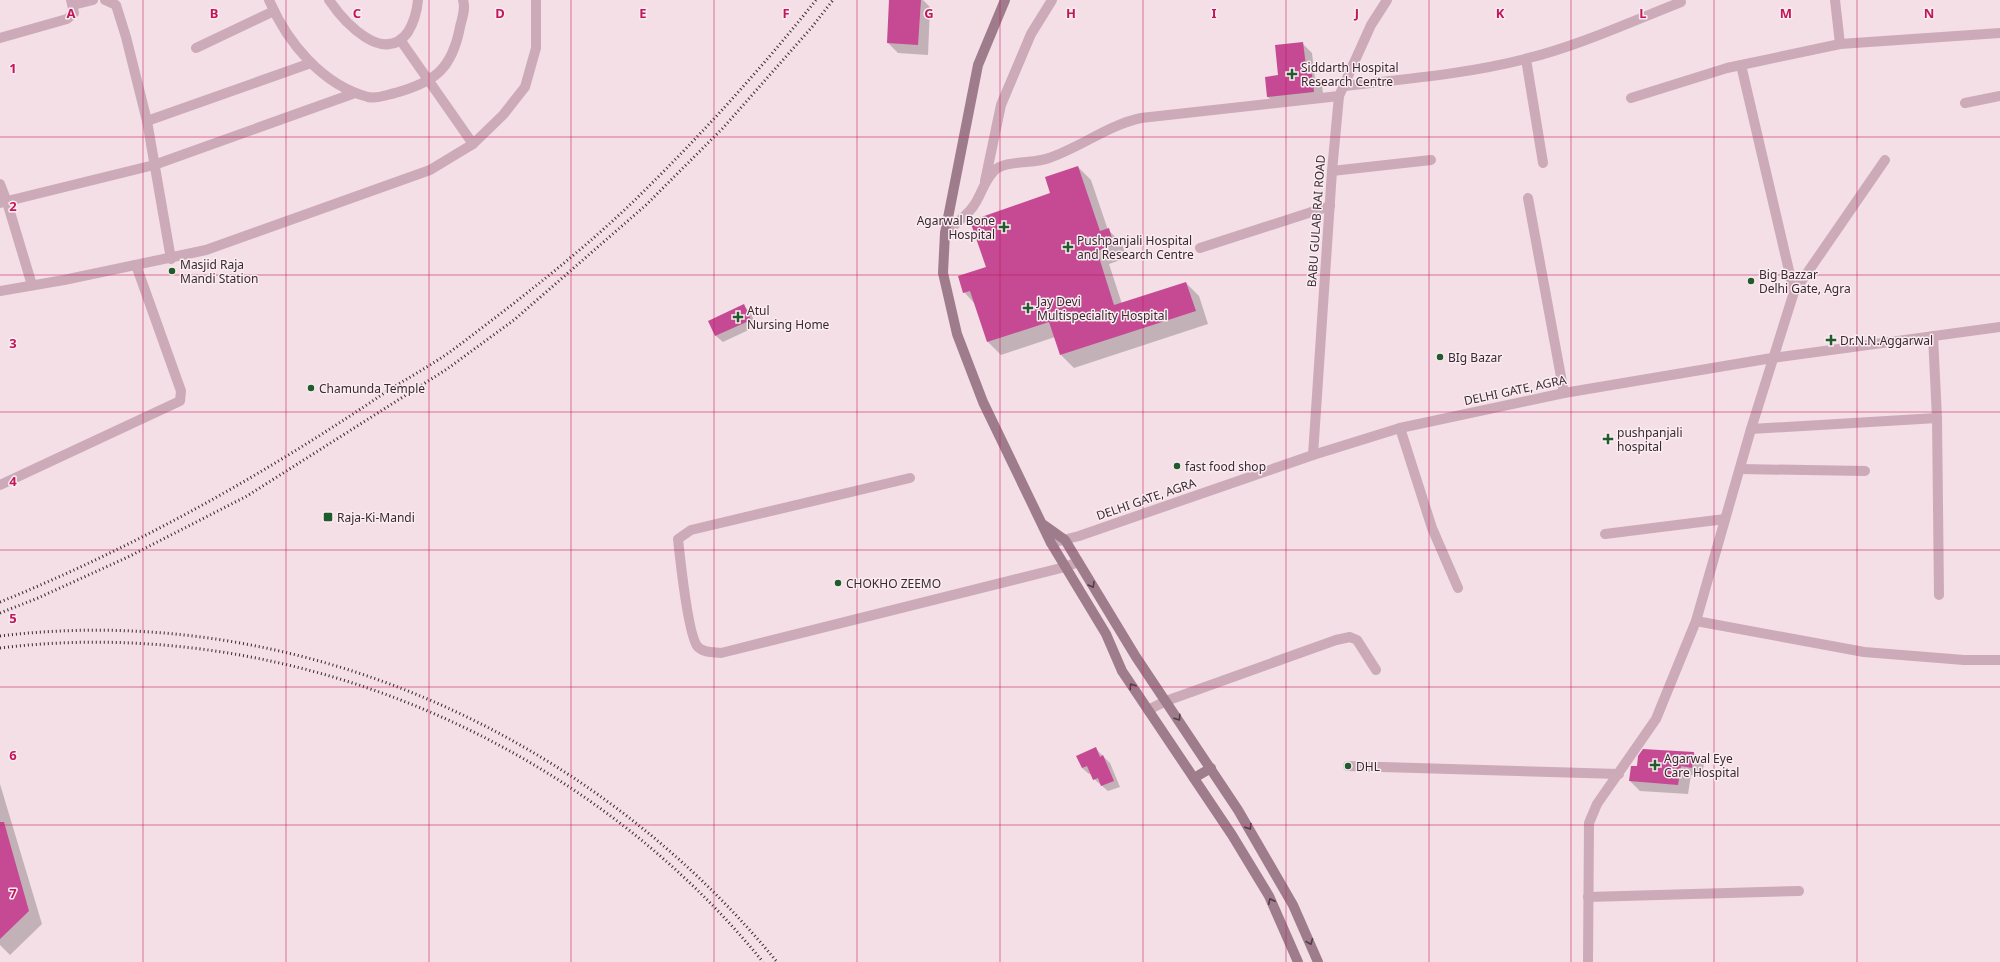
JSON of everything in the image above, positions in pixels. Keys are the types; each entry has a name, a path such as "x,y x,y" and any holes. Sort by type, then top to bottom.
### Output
{"main road":[{"path":"1005,0 978,65 945,233 943,273 958,334 983,402 1051,544 1106,634 1122,671 1232,835 1269,896 1298,962"},
{"path":"1042,524 1065,540 1136,657 1258,841 1294,905 1318,962"},
{"path":"1194,778 1211,768"}],"street":[{"path":"0,38 67,19 74,13 72,2 93,0"},
{"path":"105,0 116,5 118,9 147,121 170,259"},
{"path":"269,0 290,38 311,63 330,79 356,92 375,98 406,90 429,80 438,74 451,57 460,30 465,5 463,0"},
{"path":"329,0 355,31 377,44 390,44 401,41 411,26 417,10 418,0"},
{"path":"0,291 170,259 206,250 430,170 473,144 503,116 525,87 536,48 536,0"},
{"path":"984,184 1001,105 1031,34 1052,0"},
{"name":"BABU GULAB RAI ROAD","path":"1313,455 1332,171 1340,96 1371,25 1387,0"},
{"path":"1835,0 1840,44"},
{"path":"1345,86 1466,71 1526,59 1590,38 1681,2"},
{"path":"196,48 274,11"},
{"path":"1631,98 1741,65 1840,44 2000,33"},
{"path":"401,41 473,144"},
{"path":"1526,59 1543,163"},
{"path":"147,121 311,63"},
{"path":"1741,65 1794,292"},
{"path":"4,202 154,165 356,92"},
{"path":"945,233 972,209 984,184 994,170 1004,165 1032,163 1049,158 1120,123 1130,120 1340,96"},
{"path":"1965,102 2000,96"},
{"path":"1332,171 1431,160"},
{"path":"1588,962 1589,823 1597,804 1656,719 1696,621 1772,358 1794,292 1885,160"},
{"path":"0,184 4,202 32,285"},
{"path":"1528,198 1564,393"},
{"path":"1200,248 1330,206"},
{"path":"0,485 180,401 181,391 136,265"},
{"name":"DELHI GATE, AGRA","path":"1051,544 1206,493 1313,455 1400,428 1564,393 1772,358 2000,327"},
{"path":"1933,336 1937,418 1939,595"},
{"path":"1751,429 1937,418"},
{"path":"1400,428 1432,528 1458,588"},
{"path":"1740,469 1864,471"},
{"path":"910,478 691,530 681,535 678,539 692,633 698,647 707,652 721,653 1065,567 1078,562"},
{"path":"1605,534 1725,519"},
{"path":"1696,621 1864,652 1964,660 2000,660"},
{"path":"1148,710 1166,701 1336,640 1350,637 1357,640 1376,670"},
{"path":"1348,766 1619,774"},
{"path":"1588,897 1799,891"}],"building":[{"path":"889,0 921,0 918,45 887,43"},
{"path":"1303,42 1307,74 1312,74 1314,92 1267,97 1265,77 1278,75 1275,45"},
{"path":"1078,166 1100,231 1109,228 1114,245 1097,251 1114,305 1186,282 1196,311 1060,355 1049,322 987,342 970,291 963,293 958,276 986,267 970,221 1050,193 1045,177"},
{"path":"744,304 751,320 715,336 708,321"},
{"path":"1096,747 1100,757 1103,755 1114,781 1101,786 1098,778 1093,780 1087,766 1082,768 1076,756"},
{"path":"1643,749 1694,752 1692,768 1681,766 1678,785 1629,781 1631,766 1637,766 1638,756"},
{"path":"0,822 4,822 29,911 0,939"}],"railway":[{"path":"0,602 99,558 242,483 335,426 458,346 574,255 640,195 731,100 816,0"},
{"path":"0,613 38,598 128,557 247,496 447,369 514,320 646,205 723,128 812,27 833,0"},
{"path":"0,636 111,630 220,640 327,663 430,700 527,749 619,810 702,881 777,962"},
{"path":"0,648 108,642 215,651 320,673 421,708 518,755 608,814 690,883 763,962"}],"place":[{"name":"Siddarth Hospital Research Centre","path":"1292,74"},
{"name":"Agarwal Bone Hospital","path":"1004,227"},
{"name":"Pushpanjali Hospital and Research Centre","path":"1068,247"},
{"name":"Masjid Raja Mandi Station","path":"172,271"},
{"name":"Big Bazzar Delhi Gate, Agra","path":"1751,281"},
{"name":"Jay Devi Multispeciality Hospital","path":"1028,308"},
{"name":"Atul Nursing Home","path":"738,317"},
{"name":"Dr.N.N.Aggarwal","path":"1831,340"},
{"name":"BIg Bazar","path":"1440,357"},
{"name":"Chamunda Temple","path":"311,388"},
{"name":"pushpanjali hospital","path":"1608,439"},
{"name":"fast food shop","path":"1177,466"},
{"name":"Raja-Ki-Mandi","path":"328,517"},
{"name":"CHOKHO ZEEMO","path":"838,583"},
{"name":"Agarwal Eye Care Hospital","path":"1655,765"},
{"name":"DHL","path":"1348,766"}]}
